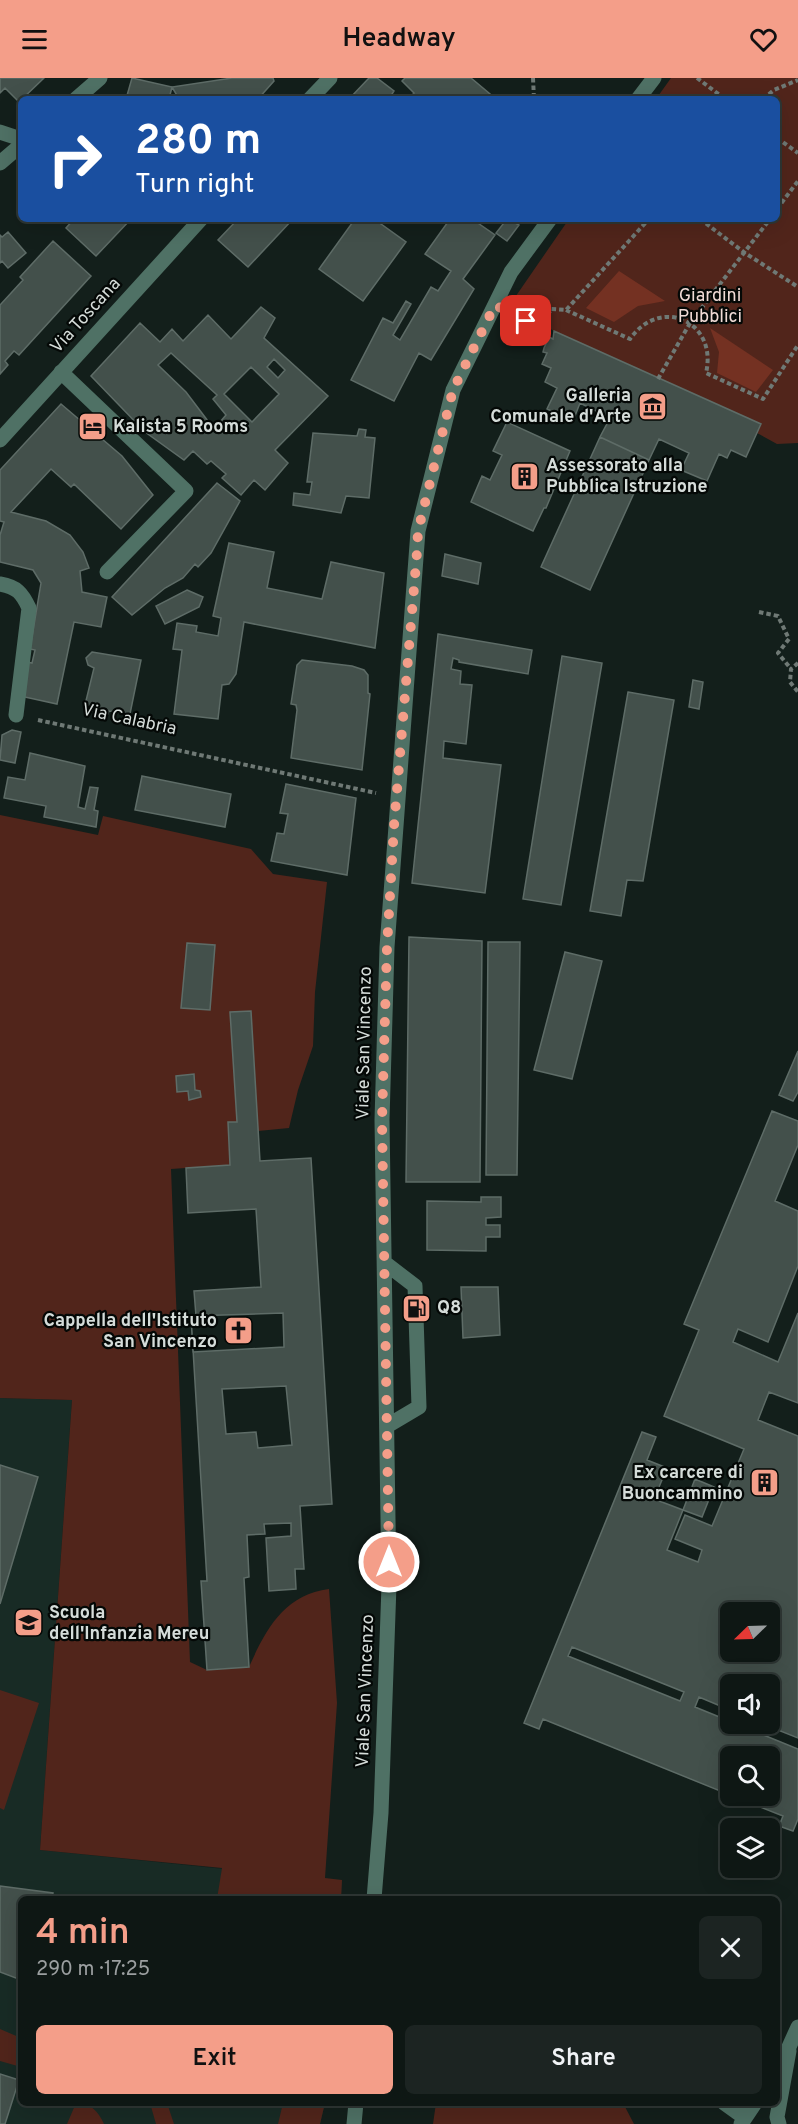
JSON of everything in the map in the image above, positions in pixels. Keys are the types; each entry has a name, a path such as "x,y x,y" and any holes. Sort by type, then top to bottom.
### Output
{"street":[{"path":"79,96 100,78"},
{"path":"313,89 330,78"},
{"path":"640,96 654,78"},
{"path":"0,132 18,138"},
{"path":"0,163 18,148"},
{"name":"Via Toscana","path":"0,440 198,222"},
{"name":"Viale San Vincenzo","path":"374,1896 381,1813 389,1585 382,1120 387,947 418,531 453,390 512,272 548,222"},
{"path":"61,372 186,491 107,572"},
{"path":"0,585 11,586 22,593 29,608 16,715"},
{"path":"384,1263 415,1287 419,1407 387,1426"},
{"path":"780,2100 789,2050 798,2027"},
{"path":"780,2064 789,2050"},
{"path":"354,2124 356,2106"},
{"path":"727,2106 743,2121 752,2106"},
{"path":"779,2106 777,2117 779,2124"}],"path":[{"path":"533,78 534,96"},
{"path":"697,78 721,96"},
{"path":"767,96 774,90 798,80"},
{"path":"780,140 798,153"},
{"path":"780,206 798,181"},
{"path":"566,310 646,222"},
{"path":"704,222 745,253 798,287"},
{"path":"658,379 690,323 768,222"},
{"path":"495,305 541,329 551,309 566,310 630,339 644,324 653,319 674,317 690,323 705,341 708,363 706,373 764,399 798,345"},
{"path":"759,612 778,616 789,639 778,652 791,669 790,682 798,692"},
{"path":"791,669 798,663"},
{"name":"Via Calabria","path":"16,715 380,794"}],"shaded area":[{"path":"619,271 665,301 638,306 614,322 586,308"},
{"path":"710,328 773,370 756,392 717,373 719,352"},
{"path":"0,1398 72,1400 40,1850 342,1881 341,1896 18,1896 18,2106 324,2106 320,2124 0,2124"}],"green space":[{"name":"Giardini Pubblici","path":"671,78 798,78 798,443 777,444 757,433 760,425 554,331 509,306 567,222 780,222 780,96 658,96"},
{"path":"0,815 98,835 103,816 251,849 273,874 327,882 315,992 313,1046 298,1090 289,1128 258,1131 230,1013 237,1122 228,1122 230,1165 171,1169 190,1662 207,1670 249,1667 270,1627 288,1606 300,1598 329,1589 337,1703 325,1878 342,1880 341,1896 217,1896 222,1868 40,1850 72,1400 0,1398"},
{"path":"0,1690 39,1703 4,1810 0,1808"},
{"path":"0,2029 18,2037 18,2066 0,2061"},
{"path":"75,2106 89,2106 99,2115 104,2124 67,2124"},
{"path":"151,2106 168,2106 174,2124 156,2124"},
{"path":"282,2106 324,2106 320,2124 278,2124"},
{"path":"436,2106 625,2106 634,2124 433,2124"}],"building":[{"path":"0,78 44,78 25,96 18,96 18,101 5,88 0,93"},
{"path":"132,78 172,87 170,96 127,96"},
{"path":"232,78 273,78 274,81 261,96 177,96 172,87"},
{"path":"369,78 377,78 394,91 391,96 352,96"},
{"path":"405,78 471,78 492,96 411,96 414,93 402,81"},
{"path":"71,222 128,222 96,256 66,228"},
{"path":"235,222 290,222 248,267 218,240"},
{"path":"353,222 378,222 406,242 363,301 319,269"},
{"path":"448,222 476,222 495,235 463,279 474,289 431,360 419,353 394,401 351,380 383,318 393,323 406,301 411,304 393,335 400,340 431,287 438,291 451,271 425,254"},
{"path":"505,222 519,225 507,241 496,233"},
{"path":"8,232 26,253 8,268 2,261 0,263 0,235 2,237"},
{"path":"53,241 91,276 19,355 14,351 5,361 8,365 0,374 0,305 23,280 20,277"},
{"path":"261,307 275,318 264,338 328,396 275,450 288,463 265,490 254,480 241,495 222,478 226,474 211,461 207,464 193,451 184,460 145,432 91,376 140,323 160,342 172,329 183,341 208,315 231,339","holes":["171,353 217,395 213,399 226,415 214,429 186,392 158,365","274,359 285,370 278,378 267,367","251,367 279,394 252,422 224,394"]},
{"name":"Galleria Comunale d'Arte","path":"554,331 761,424 746,457 731,450 727,458 719,454 707,481 681,470 689,453 659,439 649,460 600,437 610,418 580,403 573,421 547,409 557,388 545,382 551,368 542,364 547,353 543,352 549,337 553,339"},
{"path":"61,404 122,456 153,495 121,529 74,484 71,487 51,469 11,512 46,521 70,535 83,552 89,568 80,571 82,592 107,597 101,627 74,622 57,704 20,696 27,662 32,663 35,650 30,649 41,583 33,570 0,562 0,535 4,522 0,521 0,470"},
{"name":"Assessorato alla Pubblica Istruzione","path":"507,422 570,451 546,508 533,531 471,502 482,476 490,480 502,455 493,451"},
{"path":"359,429 366,430 365,437 375,438 369,498 346,496 341,513 293,505 294,493 310,495 312,482 307,482 313,433 357,436"},
{"path":"600,437 649,460 590,590 541,567"},
{"path":"217,483 240,501 211,553 198,567 195,564 183,578 165,588 132,615 112,597"},
{"path":"229,543 274,552 267,588 322,599 331,562 384,573 375,648 244,622 236,674 229,684 222,685 218,719 174,714 182,650 173,649 177,623 197,626 196,632 218,636 221,618 213,616"},
{"path":"445,554 481,563 478,584 442,576"},
{"path":"187,590 203,597 199,607 165,624 156,606"},
{"path":"438,634 532,650 528,674 459,662 453,658 451,669 461,671 460,684 472,685 466,744 444,741 443,758 501,765 485,893 412,883"},
{"path":"92,652 141,660 130,714 109,711 108,714 84,709 94,668 88,665 86,658"},
{"path":"562,656 602,663 561,905 523,899"},
{"path":"302,660 352,666 364,670 368,675 368,693 370,694 362,770 291,758 297,710 296,705 291,704 297,665"},
{"path":"693,680 703,682 699,709 689,707"},
{"path":"628,692 674,700 643,881 627,880 621,916 590,911"},
{"path":"12,730 21,732 15,763 0,760 2,735"},
{"path":"30,753 85,766 78,807 85,809 90,787 98,788 94,810 98,811 96,827 44,817 46,806 4,798 8,777 25,780"},
{"path":"142,776 231,794 225,827 135,810"},
{"path":"286,784 356,798 347,875 271,861 277,833 284,834 288,814 280,813"},
{"path":"409,937 482,941 480,1182 406,1182"},
{"path":"488,942 520,942 517,1175 486,1175"},
{"path":"187,943 215,945 210,1010 181,1008"},
{"path":"565,952 602,961 572,1079 534,1070"},
{"path":"251,1011 260,1161 311,1158 332,1504 300,1506 304,1569 295,1569 296,1589 269,1591 266,1538 291,1536 291,1523 264,1524 265,1534 247,1535 249,1577 244,1578 249,1667 207,1670 201,1581 207,1581 191,1316 196,1316 194,1291 261,1287 256,1209 188,1213 186,1168 230,1165 228,1122 237,1122 230,1012","holes":["286,1386 292,1445 258,1448 256,1432 226,1434 222,1389"]},
{"path":"798,1051 798,1092 793,1101 779,1095"},
{"path":"194,1074 195,1090 200,1091 201,1097 189,1100 188,1091 177,1092 176,1076"},
{"name":"Ex carcere di Buoncammino","path":"772,1111 798,1121 798,1145 775,1201 798,1211 798,1266 768,1342 738,1329 733,1342 778,1362 798,1313 798,1403 769,1392 758,1420 798,1436 798,1738 780,1731 780,1674 720,1674 720,1706 699,1697 695,1707 720,1717 720,1734 761,1734 798,1749 798,1819 793,1831 780,1826 783,1816 758,1806 780,1806 780,1746 720,1746 720,1791 543,1719 539,1729 524,1723 642,1432 656,1437 647,1460 667,1468 654,1499 683,1510 667,1550 698,1562 702,1550 675,1539 685,1515 712,1526 744,1449 664,1416 699,1330 684,1324","holes":["572,1647 684,1692 680,1701 568,1656"]},
{"path":"481,1197 501,1197 501,1217 486,1218 486,1225 500,1225 500,1237 486,1237 486,1251 427,1250 427,1201 481,1202"},
{"path":"461,1287 498,1287 500,1335 463,1338"},
{"name":"Cappella dell'Istituto San Vincenzo","path":"283,1313 284,1347 193,1352 191,1316"},
{"path":"0,1465 38,1477 0,1604"},
{"path":"695,1479 714,1487 702,1517 683,1510"},
{"path":"0,1886 53,1893 52,1896 18,1896 18,1979 0,1972"},
{"path":"0,2074 18,2080 18,2083 5,2124 0,2124"}],"place":[{"name":"Galleria Comunale d'Arte","path":"652,406"},
{"name":"Kalista 5 Rooms","path":"92,427"},
{"name":"Assessorato alla Pubblica Istruzione","path":"525,476"},
{"name":"Q8","path":"416,1308"},
{"name":"Cappella dell'Istituto San Vincenzo","path":"238,1331"},
{"name":"Ex carcere di Buoncammino","path":"764,1483"},
{"name":"Scuola dell'Infanzia Mereu","path":"28,1623"}],"route":[{"path":"389,1562 382,1120 387,947 394,826 418,531 453,390 495,305 526,321"}]}
